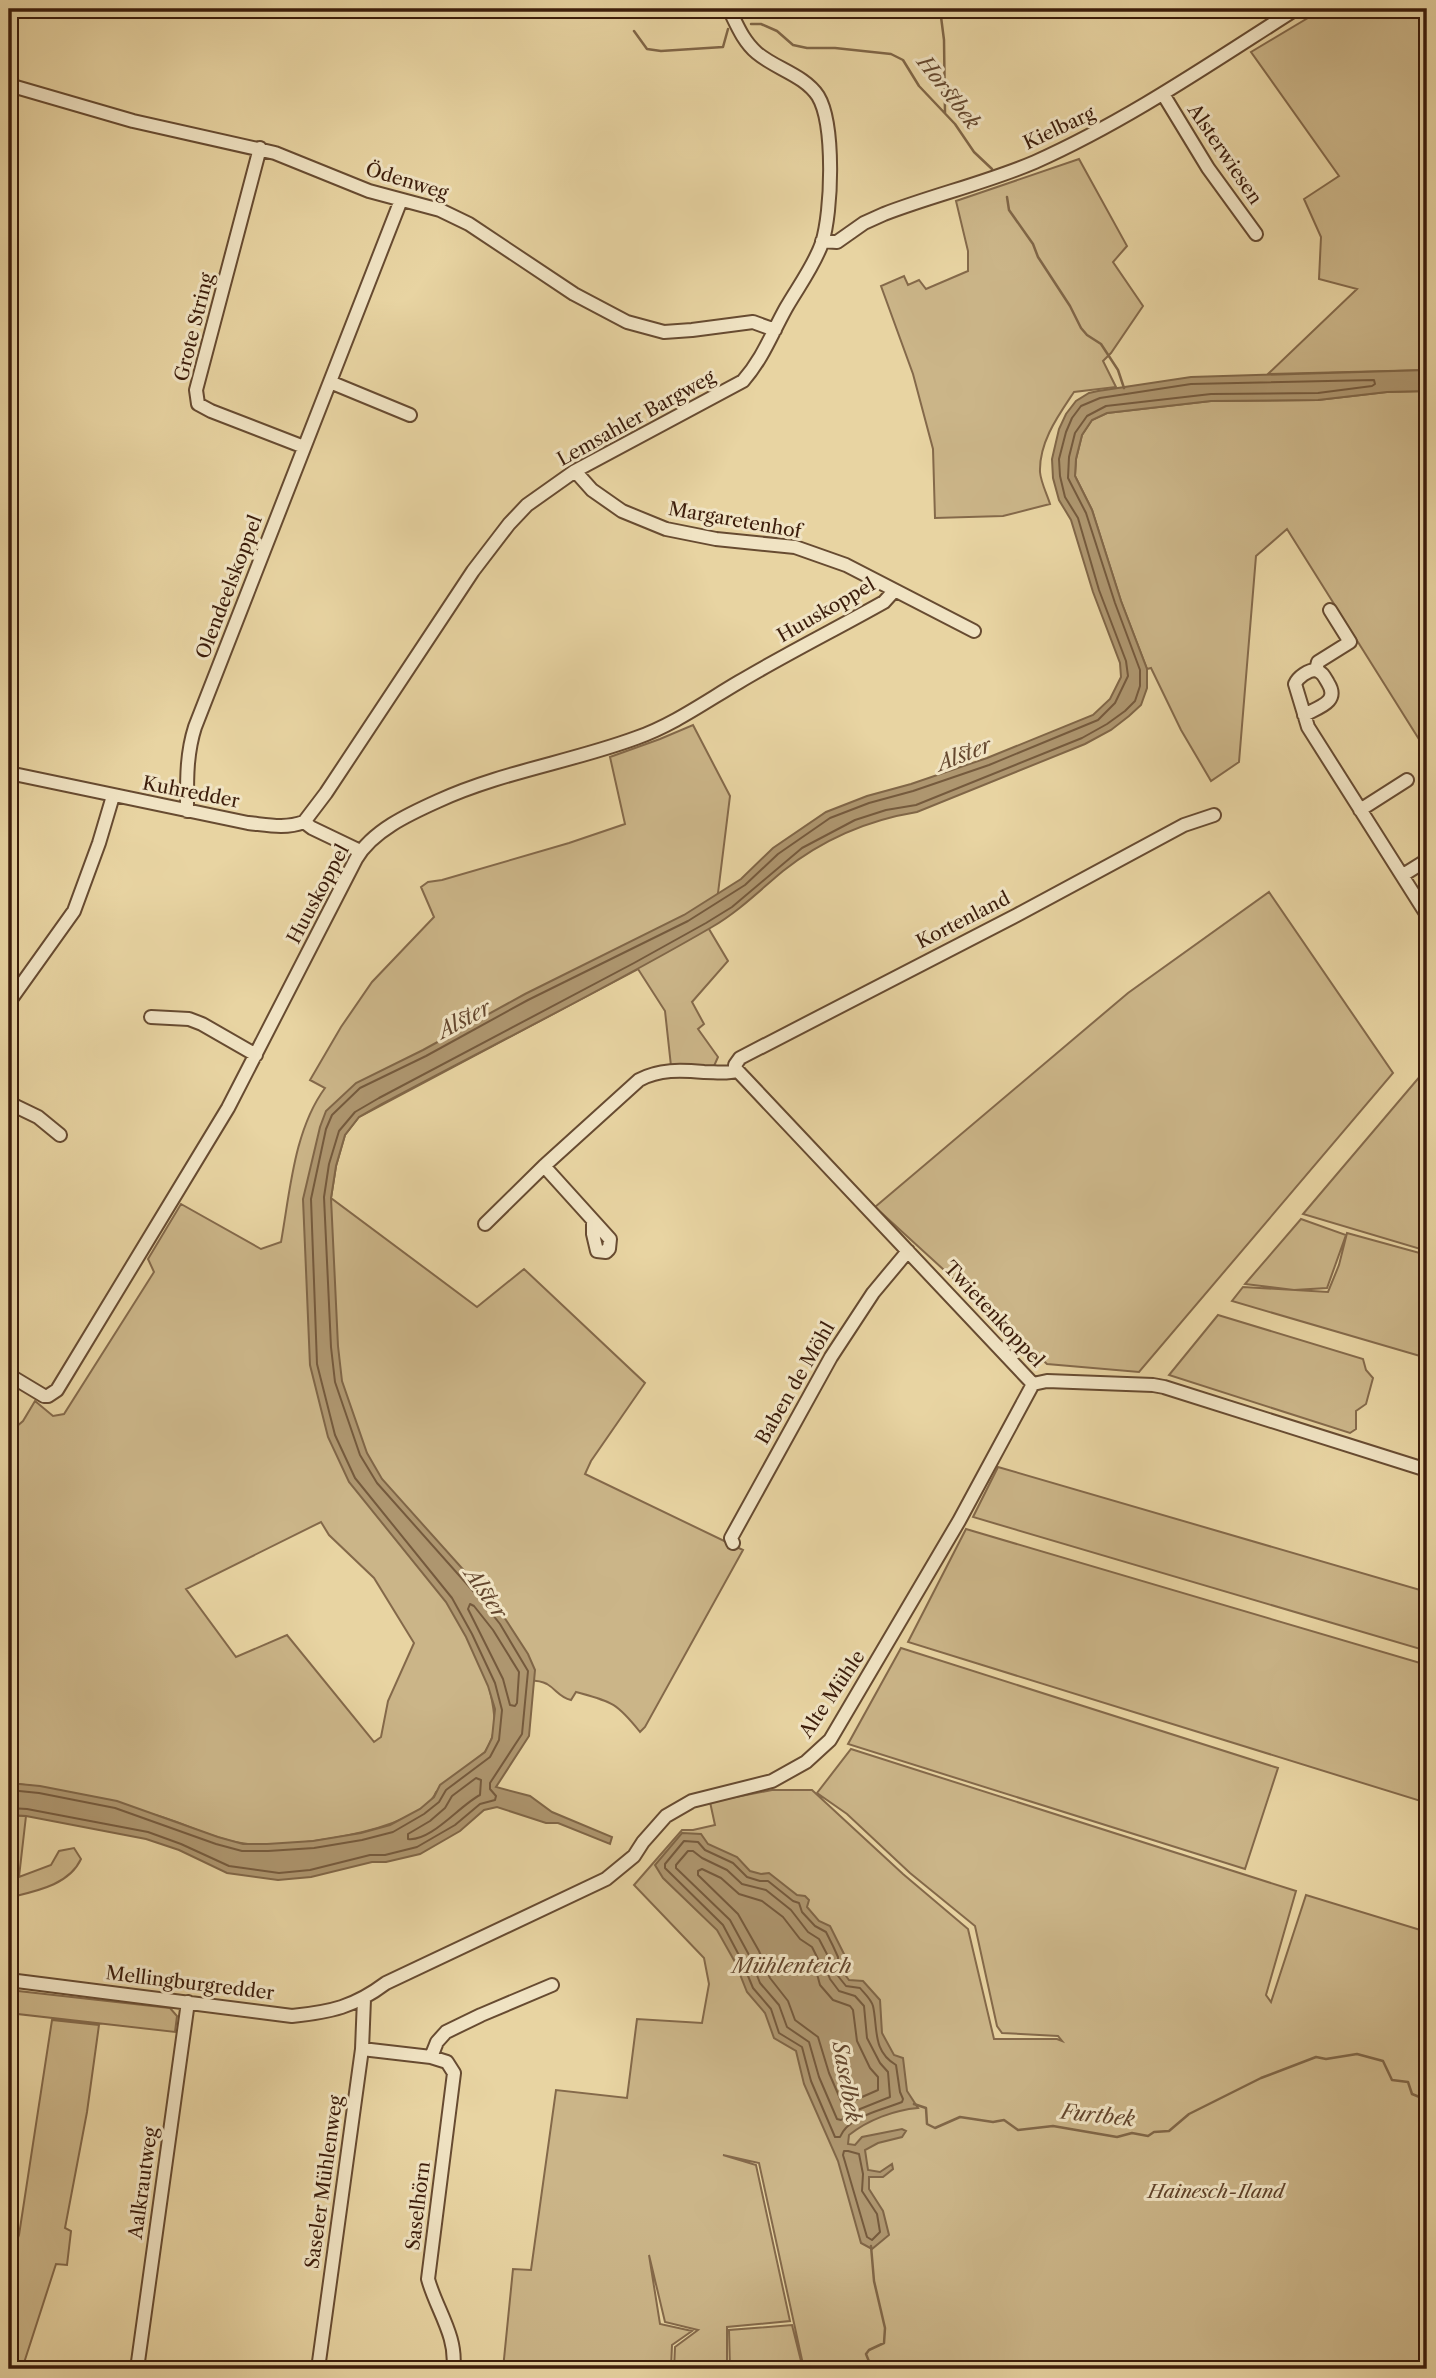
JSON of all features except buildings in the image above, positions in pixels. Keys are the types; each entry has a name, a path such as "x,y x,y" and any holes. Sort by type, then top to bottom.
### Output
{"street":[{"name":"Lemsahler Bargweg","path":"304,822 473,572 509,524 527,505 575,471 743,381 759,363 815,260 826,221 829,177 829,133 825,112 812,89 750,47 729,9"},
{"name":"Kielbarg","path":"822,241 837,242 864,223 884,214 1033,163 1091,136 1163,94 1296,9"},
{"name":"Ödenweg","path":"9,85 133,121 260,148 294,159 360,188 454,215 574,294 627,322 664,332 753,322 775,330"},
{"name":"Alsterwiesen","path":"1163,94 1208,168 1256,234"},
{"name":"Grote String","path":"260,148 196,390 198,404 304,447"},
{"name":"Olendeelskoppel","path":"187,811 189,746 195,727 401,200"},
{"path":"330,382 410,415"},
{"name":"Margaretenhof","path":"575,471 592,490 622,511 666,529 716,539 795,547 846,565 974,631"},
{"name":"Huuskoppel","path":"9,1375 40,1395 48,1396 57,1390 228,1108 360,851 385,830 456,793 609,747 661,727 884,602 894,591"},
{"path":"1316,670 1318,662 1350,642 1330,610"},
{"path":"1304,715 1329,701 1332,696 1332,690 1321,672 1316,670 1310,670 1295,684 1304,715 1308,727 1427,915"},
{"name":"Kuhredder","path":"9,773 187,811 281,827 291,827 304,822"},
{"path":"1360,810 1407,780"},
{"path":"9,1002 74,911 113,796"},
{"name":"Kortenland","path":"736,1068 740,1058 1184,825 1214,815"},
{"path":"304,822 322,834 360,851"},
{"path":"1403,875 1427,860"},
{"path":"151,1017 189,1019 256,1055"},
{"path":"485,1224 639,1080 663,1071 725,1073 736,1068"},
{"name":"Twietenkoppel","path":"736,1068 1033,1384 1047,1381 1153,1384 1427,1470"},
{"path":"9,1103 38,1117 60,1135"},
{"path":"544,1166 593,1221"},
{"name":"Baben de Möhl","path":"733,1543 731,1538 831,1357 873,1293 908,1251"},
{"name":"Alte Mühle","path":"365,1999 386,1983 606,1879 634,1856 663,1819 692,1801 772,1782 819,1752 830,1740 860,1692 960,1521 1033,1384"},
{"name":"Mellingburgredder","path":"9,1980 292,2016 326,2013 365,1999"},
{"path":"362,2049 431,2057 437,2042 446,2032 552,1985"},
{"name":"Saseler Mühlenweg","path":"318,2369 362,2049 365,1999"},
{"name":"Aalkrautweg","path":"137,2369 188,2002"},
{"name":"Saselhörn","path":"431,2057 447,2062 454,2073 428,2279 449,2333 455,2357 453,2369"}],"green space":[{"path":"1323,9 1427,9 1427,370 1268,374 1357,289 1319,279 1321,237 1304,199 1339,176 1251,52"},
{"path":"1079,159 1127,246 1113,262 1143,306 1103,361 1116,387 1074,392 1056,420 1046,440 1040,472 1050,504 1003,516 935,518 933,449 913,374 881,286 904,276 908,285 919,280 926,289 968,271 968,251 956,201"},
{"path":"1427,391 1427,752 1287,529 1256,556 1239,762 1211,781 1181,730 1151,668 1147,669 1121,601 1092,510 1075,476 1082,435 1092,420 1107,413 1211,401 1318,400 1387,392"},
{"path":"693,725 730,796 718,893 709,929 728,961 692,1002 704,1024 698,1029 718,1057 714,1066 671,1066 665,1011 638,969 359,1117 345,1135 331,1198 477,1307 524,1269 645,1383 591,1461 585,1474 743,1550 645,1727 640,1732 613,1704 576,1692 571,1700 541,1682 489,1686 494,1720 490,1744 485,1752 436,1792 425,1806 378,1828 347,1836 286,1844 231,1841 144,1812 59,1791 9,1783 9,1433 23,1421 35,1401 53,1416 64,1414 154,1272 148,1259 181,1204 261,1249 281,1242 300,1142 306,1123 325,1088 310,1080 341,1027 372,982 434,917 421,887 428,882 569,843 625,824 610,757","holes":["321,1522 329,1535 374,1578 414,1643 388,1701 381,1737 374,1742 287,1635 236,1657 186,1589"]},
{"path":"1269,892 1393,1073 1139,1372 1047,1364 875,1207 1128,993"},
{"path":"1427,1068 1427,1251 1303,1214"},
{"path":"1301,1219 1346,1235 1327,1288 1294,1290 1245,1284"},
{"path":"1347,1233 1427,1255 1427,1332 1420,1356 1232,1301 1243,1287 1328,1292 1339,1265"},
{"path":"1218,1315 1363,1359 1366,1370 1373,1378 1366,1404 1356,1411 1356,1429 1350,1433 1169,1375"},
{"path":"998,1467 1427,1592 1427,1651 973,1517"},
{"path":"966,1529 1427,1665 1427,1803 908,1642"},
{"path":"901,1648 1278,1768 1245,1869 848,1744"},
{"name":"Hainesch-Iland","path":"851,1749 1296,1891 1266,1995 1271,2002 1306,1895 1427,1932 1427,2369 804,2369 759,2163 723,2155 756,2165 790,2321 727,2327 727,2369 674,2369 675,2347 698,2330 665,2322 649,2255 660,2324 692,2331 672,2345 671,2369 503,2369 513,2269 531,2270 556,2090 627,2098 637,2019 702,2023 709,1984 704,1958 634,1885 682,1830 715,1825 710,1802 772,1790 812,1790 903,1874 968,1929 994,2039 1062,2041 1058,2036 1002,2033 997,2026 975,1926 910,1873 847,1814 817,1793"},
{"path":"9,1815 26,1816 19,1877 51,1865 59,1851 74,1848 81,1859 62,1880 16,1896 9,1960"},
{"path":"9,1990 170,2008 177,2016 175,2032 9,2013"},
{"path":"52,2020 99,2025 87,2112 65,2228 71,2231 67,2265 56,2264 22,2369 9,2369 9,2261 19,2235"},
{"path":"792,2325 803,2369 730,2369 729,2330"}],"water":[{"path":"1427,370 1427,391 1387,392 1318,400 1211,401 1107,413 1092,420 1082,435 1075,476 1092,510 1121,601 1147,669 1147,688 1141,705 1111,730 1085,744 917,812 863,826 830,841 783,871 722,921 359,1117 345,1135 331,1198 338,1346 342,1381 367,1453 382,1479 506,1620 535,1670 529,1736 496,1787 530,1796 552,1812 612,1837 610,1844 558,1823 546,1823 497,1807 484,1810 460,1831 420,1854 311,1877 278,1880 227,1873 179,1850 146,1839 9,1815 9,1783 40,1786 117,1801 243,1844 313,1841 390,1825 420,1809 434,1797 440,1785 485,1752 492,1738 495,1709 466,1637 446,1602 349,1482 328,1437 310,1365 303,1199 326,1111 356,1083 525,994 684,915 741,879 773,848 826,812 867,796 987,758 1093,715 1110,699 1121,677 1120,663 1093,592 1071,520 1059,500 1053,478 1052,459 1059,429 1076,401 1098,391 1191,377"},
{"name":"Mühlenteich","path":"682,1833 701,1834 708,1844 737,1857 750,1871 769,1873 797,1895 805,1896 809,1900 807,1907 819,1921 830,1926 845,1956 843,1972 849,1980 863,1981 880,2000 882,2033 894,2055 903,2058 907,2091 918,2108 882,2117 849,2135 848,2144 855,2145 862,2137 902,2129 906,2131 902,2137 878,2143 865,2150 868,2170 880,2172 892,2164 893,2169 883,2177 869,2177 869,2189 883,2211 889,2235 872,2249 861,2243 838,2161 804,2084 796,2051 774,2038 765,2013 747,1992 735,1962 717,1930 663,1878 655,1865"}],"waterway":[{"path":"940,9 944,40 945,113"},
{"name":"Horstbek","path":"751,24 761,24 777,31 793,45 891,54 903,60 919,86 955,124 974,152 992,169"},
{"name":"Horstbek","path":"634,31 647,49 661,51 723,47 728,29"},
{"name":"Horstbek","path":"1007,197 1009,210 1033,244 1038,257 1081,328 1101,344 1118,370 1124,388"},
{"name":"Furtbek","path":"914,2104 926,2108 927,2124 935,2128 960,2117 993,2122 1004,2120 1018,2130 1053,2126 1117,2137 1132,2133 1148,2136 1154,2132 1169,2131 1189,2114 1261,2078 1316,2057 1326,2059 1357,2054 1383,2061 1392,2080 1408,2082 1412,2094 1427,2100"},
{"name":"Saselbek","path":"871,2246 874,2281 885,2328 884,2343 866,2354 872,2369"}],"water label":[{"name":"Alster","path":"964,754"},
{"name":"Alster","path":"464,1019"},
{"name":"Alster","path":"486,1593"}]}
